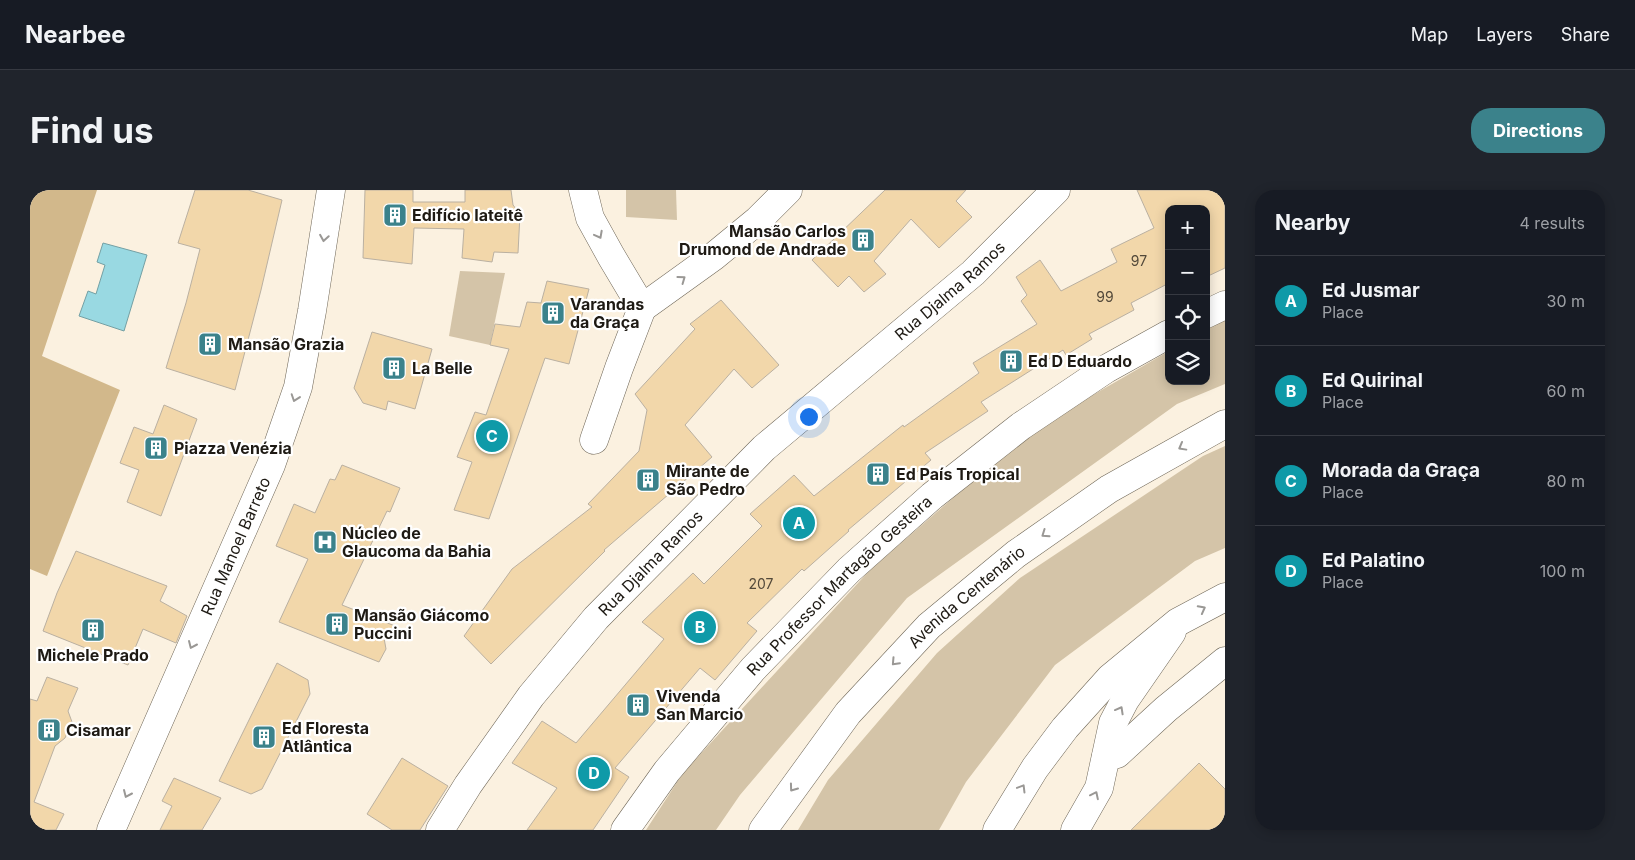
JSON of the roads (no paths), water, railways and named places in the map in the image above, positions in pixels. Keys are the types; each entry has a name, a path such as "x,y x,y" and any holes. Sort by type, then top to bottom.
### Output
{"street":[{"name":"Rua Manoel Barreto","path":"111,830 271,465 295,396 312,312 331,190"},
{"path":"583,190 590,218 642,308"},
{"path":"594,440 642,308 758,220 788,190"},
{"name":"Rua Djalma Ramos","path":"440,830 468,785 531,696 596,618 764,448 973,273 1056,190"},
{"path":"1210,312 1225,305"},
{"name":"Rua Professor Martagão Gesteira","path":"625,830 666,771 753,669 850,570 932,496 1020,426 1106,370 1165,336"},
{"name":"Avenida Centenário","path":"767,825 848,713 929,626 1016,554 1109,489 1225,424"},
{"path":"997,830 1035,768 1065,728 1110,678 1178,622 1225,597"},
{"path":"1075,830 1099,788 1113,722 1125,700 1178,622"},
{"path":"1106,757 1117,754 1166,709 1225,661"}],"water":[{"path":"103,243 147,255 124,331 79,316 88,291 96,294 105,265 97,262"}],"place":[{"name":"Edifício Iateitê","path":"395,215"},
{"name":"Mansão Carlos Drumond de Andrade","path":"863,240"},
{"name":"Varandas da Graça","path":"553,313"},
{"name":"Mansão Grazia","path":"210,344"},
{"name":"Ed D Eduardo","path":"1011,361"},
{"name":"La Belle","path":"394,368"},
{"name":"Morada da Graça","path":"492,436"},
{"name":"Piazza Venézia","path":"156,448"},
{"name":"Ed País Tropical","path":"878,474"},
{"name":"Mirante de São Pedro","path":"648,480"},
{"name":"Ed Jusmar","path":"799,523"},
{"name":"Núcleo de Glaucoma da Bahia","path":"325,542"},
{"name":"Mansão Giácomo Puccini","path":"337,624"},
{"name":"Ed Quirinal","path":"700,627"},
{"name":"Michele Prado","path":"93,630"},
{"name":"Vivenda San Marcio","path":"638,705"},
{"name":"Cisamar","path":"49,730"},
{"name":"Ed Floresta Atlântica","path":"264,737"},
{"name":"Ed Palatino","path":"594,773"}]}
